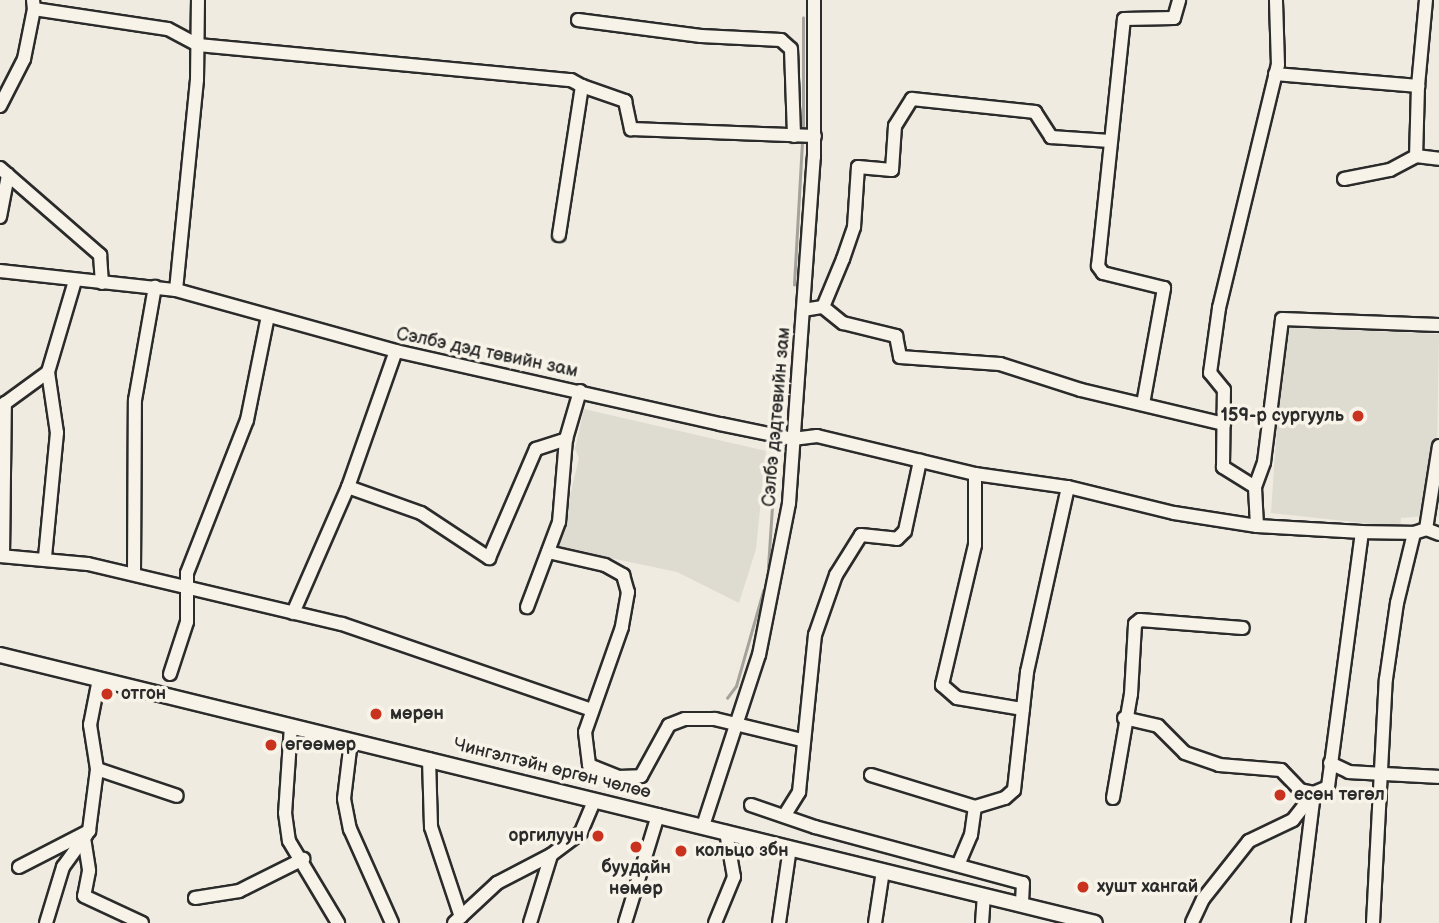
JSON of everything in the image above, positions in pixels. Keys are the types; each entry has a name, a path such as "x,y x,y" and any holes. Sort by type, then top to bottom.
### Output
{"main road":[{"name":"Чингэлтэйн өргөн чөлөө","path":"0,655 1095,923"}],"street":[{"path":"176,290 198,45 198,0"},
{"name":"Сэлбэ дэдтөвийн зам","path":"703,826 736,723 774,584 793,439 815,136 814,0"},
{"path":"1143,404 1164,288 1103,273 1098,265 1124,19 1174,18 1179,0"},
{"path":"1255,487 1223,467 1224,390 1210,373 1219,308 1275,74 1276,0"},
{"path":"1416,156 1418,86 1426,0"},
{"path":"0,106 6,84 24,59 33,4 168,29 198,45 552,76 625,101 631,129 815,136"},
{"path":"578,20 701,37 781,40 791,49 794,135"},
{"path":"1275,74 1418,86"},
{"path":"559,235 582,86"},
{"path":"823,307 854,227 858,167 891,170 895,126 912,99 1035,112 1051,136 1110,141"},
{"path":"1344,178 1390,170 1416,156 1439,159"},
{"path":"0,217 4,172"},
{"path":"4,172 100,255 102,283"},
{"name":"Сэлбэ дэд төвийн зам","path":"0,271 176,290 396,351 793,439 817,436 975,474 1068,487 1257,526 1362,532 1420,531 1439,534"},
{"path":"45,557 57,433 48,372 75,281"},
{"path":"134,574 135,400 155,287"},
{"path":"803,310 823,307 843,323 896,335 900,357 1000,364 1224,424"},
{"path":"170,674 187,622 184,587 247,420 268,316"},
{"path":"1257,526 1255,487 1264,462 1282,319 1439,324"},
{"path":"293,613 348,487 396,351"},
{"path":"48,372 3,405 2,556 45,557 134,574 342,624 592,710"},
{"path":"527,607 548,552 561,507 566,439 580,391"},
{"path":"348,487 421,513 489,558 536,449 566,439"},
{"path":"1373,923 1384,774 1387,680 1439,446"},
{"path":"786,813 799,792 802,740 815,635 836,575 861,535 897,539 905,531 920,461"},
{"path":"975,474 975,545 942,685 957,698 1023,709"},
{"path":"871,775 975,807 1005,799 1014,790 1023,709 1068,487"},
{"path":"1192,923 1203,899 1249,841 1297,818 1314,793 1328,787 1362,532"},
{"path":"548,552 605,565 623,575 628,592 622,627 592,710 583,746 589,765 633,779 642,776 675,721 736,723 802,740"},
{"path":"1112,798 1140,620 1243,628"},
{"path":"99,679 90,725 97,769 87,834 89,871 84,896 142,923"},
{"path":"1125,718 1158,726 1185,752 1219,765 1281,770 1300,790 1314,793"},
{"path":"292,726 285,813 289,841 303,859 338,923"},
{"path":"351,741 344,799 350,829 392,923"},
{"path":"429,759 431,827 458,920 514,871 551,855 581,832 594,800"},
{"path":"1331,763 1349,772 1439,777"},
{"path":"97,769 177,796"},
{"path":"1298,923 1314,793"},
{"path":"751,805 786,813 815,827 959,863 971,871 1023,883 1022,904"},
{"path":"959,863 971,835 975,807"},
{"path":"625,923 658,815"},
{"path":"715,923 734,877 726,832"},
{"path":"19,867 87,834"},
{"path":"46,923 63,867 87,834"},
{"path":"779,923 790,848"},
{"path":"530,923 551,855"},
{"path":"195,898 239,891 303,859"},
{"path":"875,923 883,871"},
{"path":"982,923 984,896"}],"shaded area":[{"name":"159-р сургууль","path":"1284,321 1321,322 1322,329 1439,334 1436,515 1401,518 1400,527 1271,513"},
{"path":"584,409 766,451 756,549 739,603 677,572 558,547 579,458 575,449"}],"waterway":[{"path":"803,18 803,127"},
{"path":"794,285 802,141"},
{"path":"778,424 785,385"},
{"path":"768,567 776,448"},
{"path":"727,698 736,686 763,591"}],"place":[{"name":"159-р сургууль","path":"1358,416"},
{"name":"отгон","path":"107,694"},
{"name":"мөрөн","path":"376,714"},
{"name":"өгөөмөр","path":"271,745"},
{"name":"есөн төгөл","path":"1280,795"},
{"name":"оргилуун","path":"598,836"},
{"name":"буудайн нөмөр","path":"636,847"},
{"name":"кольцо збн","path":"681,851"},
{"name":"хушт хангай","path":"1083,887"}]}
